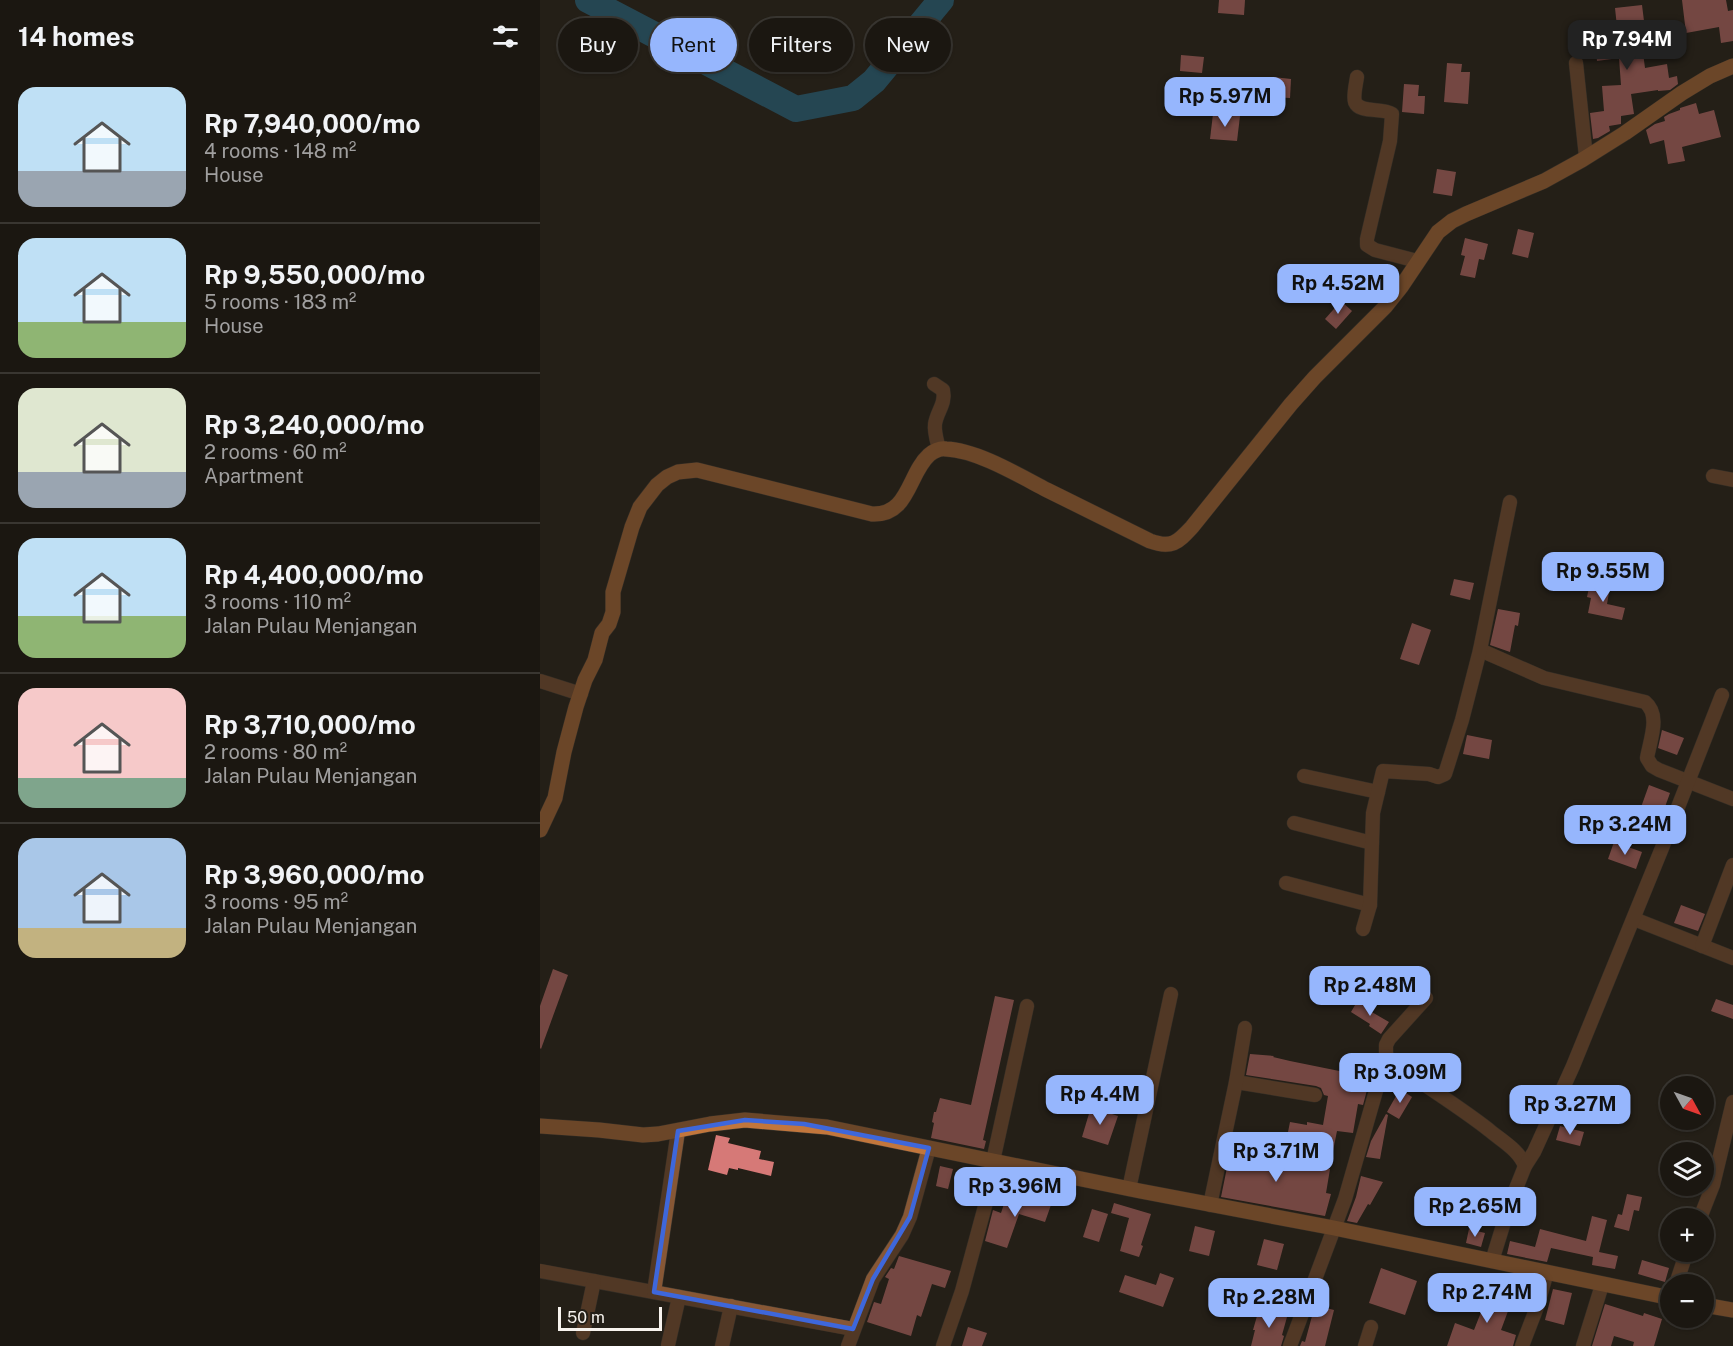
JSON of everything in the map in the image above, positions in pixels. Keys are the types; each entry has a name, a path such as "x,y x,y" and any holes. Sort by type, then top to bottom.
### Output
{"street":[{"path":"1576,63 1586,157"},
{"path":"540,830 555,798 566,744 580,694 595,660 602,633 613,612 613,592 632,527 640,507 652,490 667,477 678,472 697,470 884,514 897,506 926,459 939,449 954,450 987,460 1150,541 1159,544 1174,543 1192,527 1303,390 1385,308 1438,232 1452,221 1544,181 1625,133 1701,81 1733,66"},
{"path":"1357,77 1354,100 1357,104 1366,109 1388,111 1392,114 1390,141 1367,245 1375,250 1418,261"},
{"path":"934,384 943,390 945,398 935,424 939,449"},
{"path":"1713,476 1733,480"},
{"path":"1363,929 1370,905 1373,813 1383,771 1429,774 1438,777 1445,774 1480,650 1510,502"},
{"path":"1480,650 1544,678 1645,702 1651,707 1654,720 1647,758 1650,763 1659,770 1733,799"},
{"path":"540,681 580,694"},
{"path":"1492,1261 1509,1206 1573,1066 1634,919 1722,695"},
{"path":"1304,776 1378,792"},
{"path":"1294,823 1372,843"},
{"path":"1702,946 1733,865"},
{"path":"1286,884 1370,905"},
{"path":"1634,919 1733,958"},
{"path":"1129,1189 1172,994"},
{"path":"1290,1346 1334,1228 1364,1137 1386,1056 1386,1045 1426,998"},
{"path":"943,1346 967,1272 995,1161 1027,1006"},
{"path":"1210,1205 1245,1028"},
{"path":"1386,1056 1512,1148 1526,1166"},
{"path":"1236,1082 1315,1095"},
{"path":"1704,1208 1713,1185 1733,1102"},
{"path":"540,1126 643,1135 745,1120 836,1128 1660,1296"},
{"path":"654,1292 678,1131"},
{"path":"848,1346 873,1279 902,1235 910,1217 929,1148"},
{"path":"1522,1346 1547,1272"},
{"path":"541,1274 594,1281 853,1329"},
{"path":"583,1333 594,1281"},
{"path":"1583,1346 1602,1285"},
{"path":"668,1345 680,1297"},
{"path":"722,1346 731,1306"},
{"path":"1714,1307 1733,1310"},
{"path":"1365,1346 1371,1327"}],"highlighted area":[{"path":"745,1120 804,1124 929,1148 910,1217 873,1279 853,1329 654,1292 678,1131"}],"building":[{"path":"1219,0 1245,0 1244,15 1218,13"},
{"path":"1682,0 1726,0 1728,11 1733,10 1733,41 1721,43 1719,27 1686,33"},
{"path":"1642,5 1645,29 1640,30 1645,68 1667,64 1669,78 1677,76 1678,84 1670,90 1631,94 1634,114 1621,116 1621,124 1609,126 1610,131 1593,139 1590,113 1604,111 1602,86 1621,85 1619,58 1597,61 1595,39 1618,36 1615,8"},
{"path":"1181,55 1204,57 1202,73 1180,71"},
{"path":"1447,63 1462,64 1461,72 1470,72 1468,104 1444,102"},
{"path":"1273,77 1291,79 1290,98 1271,97"},
{"path":"1404,84 1419,85 1418,96 1425,96 1424,114 1402,112"},
{"path":"1696,103 1699,114 1714,110 1721,137 1682,147 1685,161 1668,164 1664,140 1650,144 1646,130 1665,121 1664,117 1680,108"},
{"path":"1213,114 1240,116 1237,141 1210,139"},
{"path":"1437,169 1456,172 1452,196 1433,193"},
{"path":"1518,229 1534,233 1528,258 1512,254"},
{"path":"1465,238 1488,244 1484,260 1479,259 1475,278 1460,275 1465,256 1461,255"},
{"path":"1325,273 1347,282 1340,298 1318,289"},
{"path":"1341,301 1352,311 1336,329 1325,319"},
{"path":"1454,579 1474,583 1470,600 1450,595"},
{"path":"1590,583 1610,587 1607,604 1625,608 1622,620 1588,613 1591,598 1587,597"},
{"path":"1498,609 1520,613 1518,626 1515,625 1510,652 1490,645"},
{"path":"1412,623 1431,630 1419,665 1400,659"},
{"path":"1662,730 1684,738 1677,755 1658,748"},
{"path":"1467,735 1492,740 1489,759 1463,754"},
{"path":"1649,785 1670,793 1661,818 1640,810"},
{"path":"1614,842 1642,852 1636,869 1608,859"},
{"path":"1681,905 1705,914 1698,931 1674,923"},
{"path":"553,969 568,975 541,1049 540,1006"},
{"path":"995,996 1014,1000 983,1140 986,1141 984,1149 931,1138 934,1112 936,1112 940,1098 971,1105"},
{"path":"1716,999 1733,1005 1733,1019 1711,1011"},
{"path":"1358,1000 1372,1008 1370,1011 1389,1022 1381,1034 1351,1012"},
{"path":"1250,1054 1274,1056 1354,1074 1351,1088 1367,1090 1363,1105 1358,1104 1353,1133 1337,1131 1333,1151 1320,1149 1321,1143 1287,1137 1290,1122 1323,1125 1328,1096 1316,1086 1246,1075"},
{"path":"1400,1089 1412,1097 1399,1119 1387,1112"},
{"path":"1091,1107 1118,1116 1108,1145 1082,1137"},
{"path":"1386,1114 1388,1115 1380,1159 1366,1157 1371,1141"},
{"path":"1560,1126 1584,1132 1580,1146 1556,1140"},
{"path":"716,1135 730,1138 728,1143 761,1151 759,1159 774,1162 771,1176 738,1168 738,1170 729,1168 727,1175 708,1170"},
{"path":"1231,1148 1317,1169 1318,1166 1330,1169 1326,1193 1331,1194 1325,1216 1221,1197"},
{"path":"940,1166 953,1169 948,1189 936,1186"},
{"path":"1361,1176 1383,1182 1357,1223 1347,1221"},
{"path":"1025,1193 1052,1202 1045,1222 1019,1214 1007,1248 985,1241 993,1210 1001,1213 1005,1201 1021,1206"},
{"path":"1627,1194 1642,1197 1639,1211 1634,1210 1629,1231 1614,1227 1618,1214 1622,1215"},
{"path":"1114,1203 1151,1214 1139,1257 1120,1251 1129,1218 1111,1213"},
{"path":"1092,1209 1108,1214 1099,1242 1083,1237"},
{"path":"1592,1216 1607,1220 1599,1252 1618,1256 1615,1269 1592,1265 1593,1257 1551,1248 1547,1262 1507,1254 1510,1241 1535,1247 1540,1229 1586,1241"},
{"path":"1195,1226 1215,1231 1209,1256 1189,1251"},
{"path":"1469,1229 1485,1233 1481,1247 1466,1243"},
{"path":"1264,1239 1284,1244 1277,1270 1257,1265"},
{"path":"899,1256 951,1271 945,1288 932,1284 921,1317 917,1315 911,1336 867,1322 874,1302 881,1304 889,1279 885,1277 891,1268 894,1269"},
{"path":"1642,1260 1669,1268 1667,1274 1660,1274 1660,1281 1638,1274"},
{"path":"1381,1268 1417,1281 1405,1315 1369,1303"},
{"path":"1160,1273 1174,1278 1163,1307 1119,1292 1125,1275 1156,1285"},
{"path":"1491,1287 1514,1295 1501,1330 1516,1335 1513,1346 1447,1346 1455,1323 1474,1330"},
{"path":"1553,1289 1572,1293 1564,1325 1545,1320"},
{"path":"1605,1304 1643,1316 1644,1313 1660,1318 1654,1346 1633,1346 1634,1342 1614,1336 1611,1346 1592,1346"},
{"path":"1315,1305 1334,1310 1325,1346 1300,1346 1302,1341 1305,1342"},
{"path":"1259,1309 1287,1317 1281,1346 1251,1346"},
{"path":"968,1327 987,1333 982,1346 962,1346"}],"waterway":[{"path":"588,0 796,109 853,98 874,81 941,0"}]}
